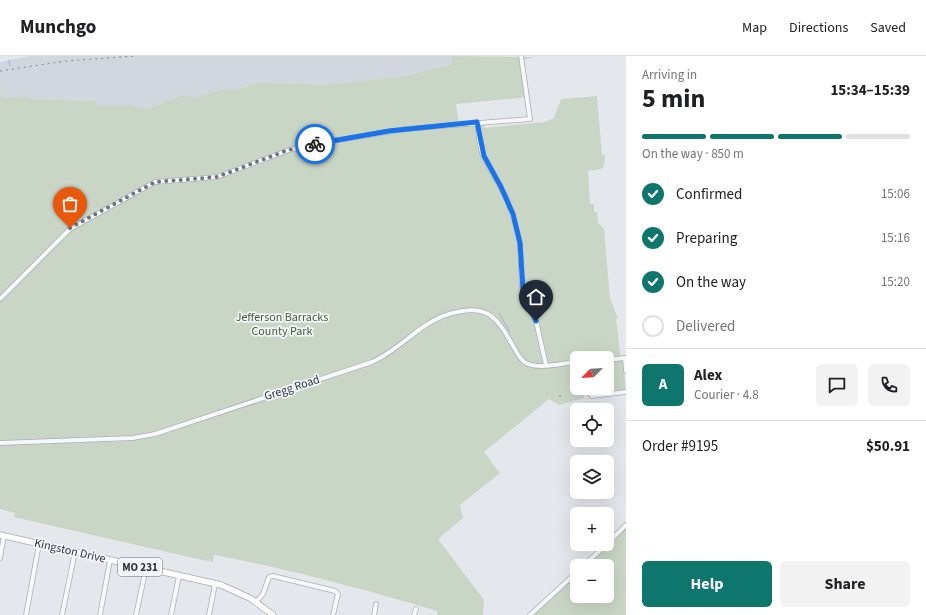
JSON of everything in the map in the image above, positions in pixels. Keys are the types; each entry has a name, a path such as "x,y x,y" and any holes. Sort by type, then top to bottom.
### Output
{"main road":[{"name":"Kingston Drive","path":"2,535 215,584 238,592 256,602 273,615"}],"street":[{"path":"0,299 70,228 155,182 217,177 288,150 389,131 477,122 530,119 521,56"},
{"path":"477,122 484,156 506,197 515,223 521,249 522,286 527,302 536,321 546,365"},
{"name":"Gregg Road","path":"0,443 133,438 155,434 372,362 393,351 431,322 443,316 466,310 480,310 492,315 500,323 524,361 533,365 570,363"},
{"path":"614,359 625,358 626,370"},
{"path":"614,393 626,392"},
{"path":"614,537 626,525"},
{"path":"0,558 2,535"},
{"path":"26,615 39,544"},
{"path":"591,559 599,551"},
{"path":"62,615 75,552"},
{"path":"100,615 110,560"},
{"path":"136,615 146,568"},
{"path":"171,615 179,576"},
{"path":"256,602 263,594 271,576 337,592 333,615"},
{"path":"530,615 570,578"},
{"path":"209,615 215,584"},
{"path":"374,615 376,604"},
{"path":"414,615 416,609"}],"shaded area":[{"path":"30,56 451,56 452,64 406,76 324,85 260,82 241,88 219,90 193,100 185,94 147,109 129,105 96,105 96,101 32,99 25,96 2,98 0,89 0,62"}],"green space":[{"name":"Jefferson Barracks County Park","path":"451,56 534,57 524,60 529,97 456,104 459,126 486,125 483,128 545,122 554,118 561,99 597,96 602,155 605,155 604,166 601,169 588,171 590,204 594,204 594,212 597,212 598,223 604,229 610,298 618,319 616,319 626,391 614,392 614,351 570,351 570,395 584,395 584,398 559,405 549,399 484,452 500,473 460,505 463,518 438,539 484,600 483,615 437,615 437,611 354,587 298,573 214,555 213,562 198,559 14,517 15,513 0,509 0,89 2,98 25,96 32,99 96,101 96,105 129,105 147,109 185,94 193,99 219,90 241,88 260,82 324,85 406,76 452,64"},
{"path":"626,528 626,615 534,615 570,581 570,603 614,603 614,559 593,559 602,551 614,551 614,539"}],"waterway":[{"path":"9,60 10,66"},
{"path":"499,313 510,332"}],"railway":[{"path":"0,71 66,61 136,56"}],"way so far":[{"path":"70,228 155,182 217,177 288,150 315,144"}],"route":[{"path":"315,144 389,131 477,122 481,150 501,187 513,214 520,243 521,282 527,302 536,321"}]}
